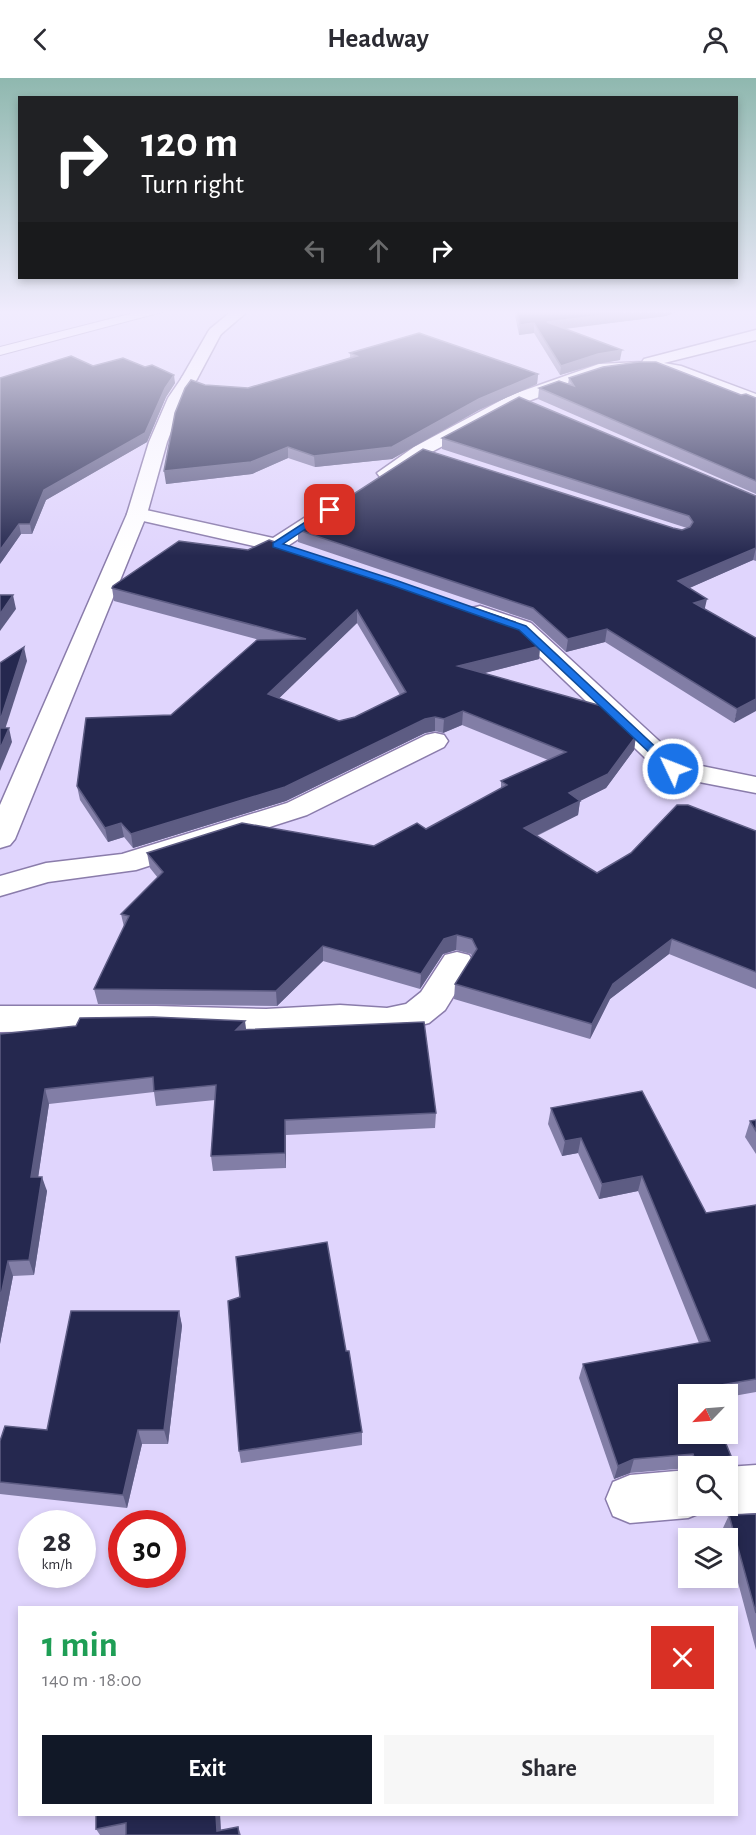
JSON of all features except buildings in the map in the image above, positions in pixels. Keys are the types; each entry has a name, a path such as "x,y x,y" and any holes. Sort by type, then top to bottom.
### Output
{"street":[{"path":"0,839 137,514 158,442 180,392"},
{"path":"372,483 420,451 517,399 536,392"},
{"path":"735,392 756,400"},
{"path":"517,399 539,409"},
{"path":"420,451 442,459"},
{"path":"276,545 353,495"},
{"path":"137,514 276,545 308,555"},
{"path":"459,605 523,628 673,769 756,785"},
{"path":"0,886 46,873 125,863 297,809 435,741"},
{"path":"0,1019 156,1018 266,1022 340,1017 387,1022 417,1014 433,1001 457,963"},
{"path":"738,1490 756,1489"},
{"path":"630,1499 678,1495"}],"route":[{"path":"330,510 276,545 523,628 673,769"}]}
